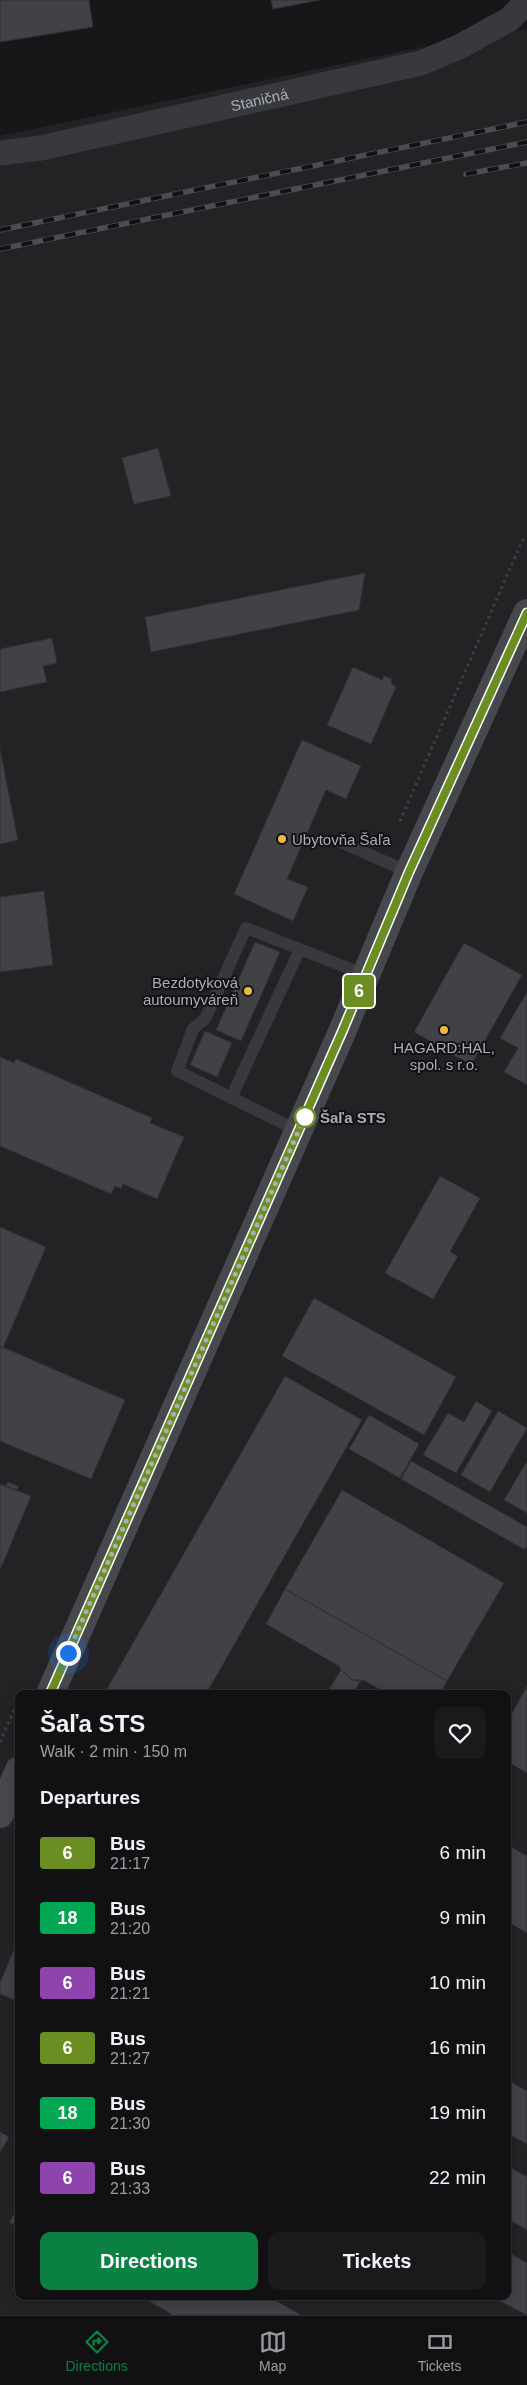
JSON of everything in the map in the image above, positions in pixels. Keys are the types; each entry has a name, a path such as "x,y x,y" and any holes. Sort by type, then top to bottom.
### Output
{"street":[{"name":"Staničná","path":"0,153 41,148 421,63 519,18 527,1"},
{"path":"52,1690 299,1131 409,872 527,613"},
{"path":"0,1814 15,1779"}],"lane":[{"path":"340,842 409,872"},
{"path":"299,1131 177,1072 193,1029 205,1019 246,928 366,975"},
{"path":"231,1098 300,949"}],"path":[{"path":"0,1742 15,1708"}],"shaded area":[{"path":"527,29 527,2315 0,2315 0,136 417,48"}],"building":[{"path":"0,0 89,0 93,27 0,42"},
{"path":"271,0 320,0 273,9"},
{"path":"158,448 171,496 134,504 122,458"},
{"path":"365,573 359,610 151,652 145,617"},
{"path":"52,638 57,663 43,666 47,682 0,692 0,649"},
{"path":"353,667 382,680 384,676 392,679 391,683 396,687 371,744 327,725"},
{"name":"Ubytovňa Šaľa","path":"302,740 361,766 346,799 326,790 287,879 308,887 293,921 234,894"},
{"path":"0,749 18,840 0,844"},
{"path":"44,891 53,965 0,972 0,897"},
{"name":"Bezdotyková autoumyváreň","path":"255,942 280,952 241,1041 216,1030"},
{"path":"464,943 522,975 471,1065 414,1032"},
{"path":"527,992 527,1085 504,1072 518,1048 500,1038"},
{"path":"205,1031 232,1043 217,1077 190,1065"},
{"path":"0,1057 14,1063 16,1059 152,1118 150,1123 184,1137 157,1199 123,1184 121,1189 115,1186 111,1194 0,1146"},
{"path":"440,1176 480,1198 450,1252 458,1256 433,1299 385,1273"},
{"path":"0,1227 46,1247 3,1348 0,1346"},
{"path":"314,1298 456,1377 424,1435 282,1356"},
{"path":"0,1346 125,1400 91,1479 0,1441"},
{"path":"285,1376 362,1420 208,1690 106,1690"},
{"path":"476,1401 492,1411 456,1473 423,1455 448,1413 464,1422"},
{"path":"498,1411 527,1428 490,1492 461,1475"},
{"path":"369,1415 419,1444 400,1478 349,1449"},
{"path":"411,1461 527,1527 527,1546 525,1550 401,1479"},
{"path":"527,1461 527,1513 504,1500"},
{"path":"8,1482 18,1486 17,1490 6,1486"},
{"path":"0,1484 31,1496 0,1570"},
{"path":"342,1490 504,1583 447,1681 285,1589"},
{"path":"285,1589 447,1681 442,1690 381,1690 365,1681 352,1680 339,1666 266,1624"},
{"path":"341,1670 352,1680 361,1680 355,1690 328,1690"},
{"path":"527,1686 527,1773 511,1764 511,1715"},
{"path":"511,1847 527,1856 527,1933 511,1924"},
{"path":"15,1947 15,2000 0,1994 0,1983"},
{"path":"511,2082 527,2091 527,2144 511,2136"},
{"path":"0,2132 9,2137 0,2152"},
{"path":"511,2168 527,2177 527,2230 511,2221"},
{"path":"15,2212 15,2226 9,2222"},
{"path":"511,2254 527,2263 527,2315 498,2300 511,2300"},
{"path":"147,2300 275,2300 301,2315 173,2315"}],"railway":[{"path":"0,230 527,122"},
{"path":"0,249 527,142"},
{"path":"466,174 527,163"}],"bus line":[{"name":"6","path":"52,1690 342,1032 409,872 527,613"}],"place":[{"name":"Ubytovňa Šaľa","path":"282,839"},
{"name":"Bezdotyková autoumyváreň","path":"248,991"},
{"name":"HAGARD:HAL, spol. s r.o.","path":"444,1030"},
{"name":"Šaľa STS","path":"305,1117"}],"route":[{"path":"68,1653 306,1114 305,1117"}]}
